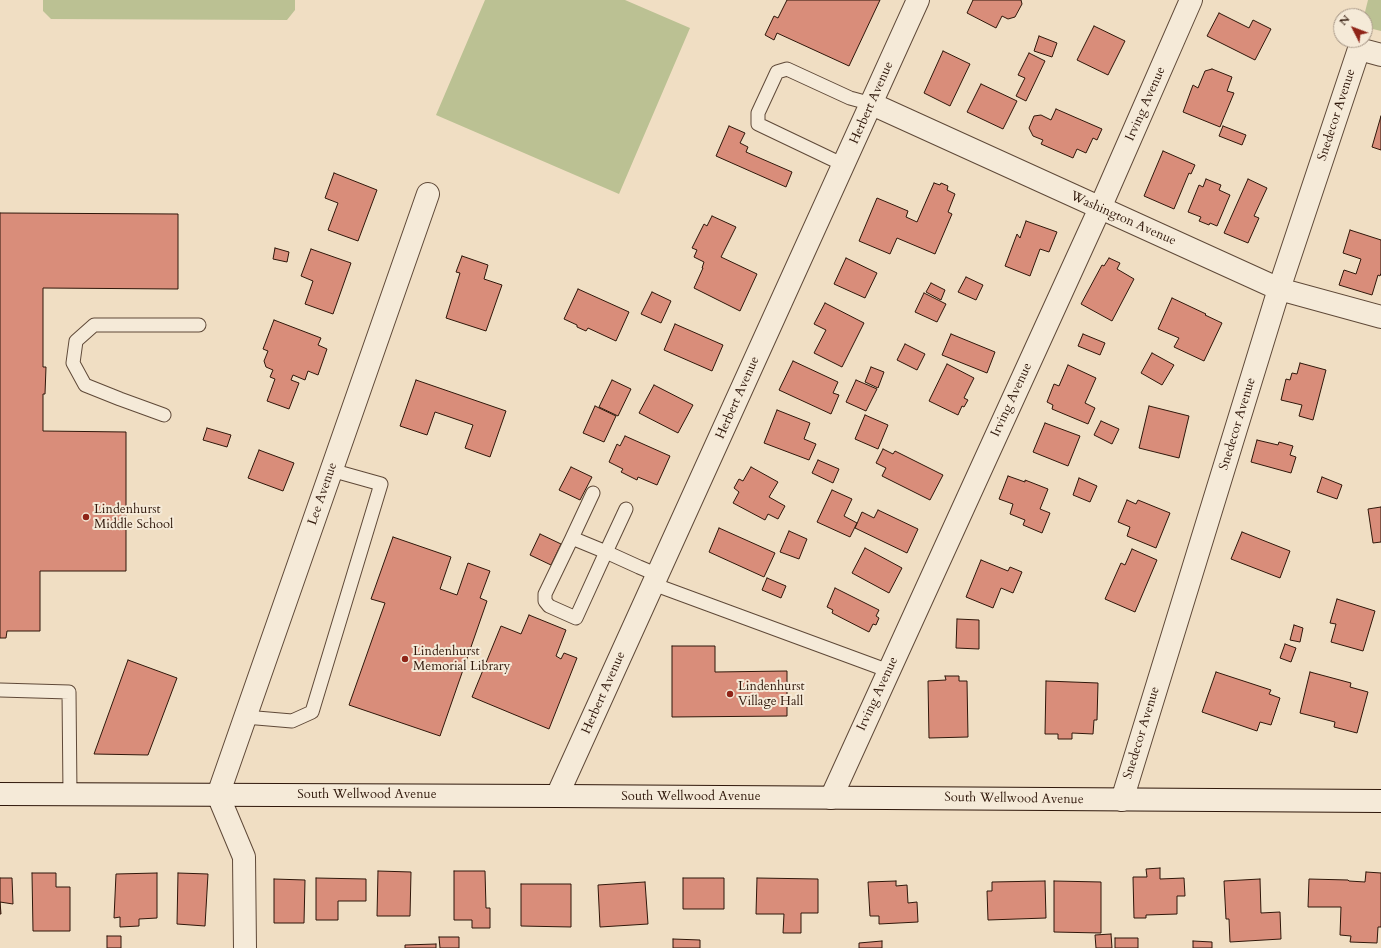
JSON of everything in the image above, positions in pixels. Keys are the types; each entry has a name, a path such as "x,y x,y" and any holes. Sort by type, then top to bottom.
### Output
{"street":[{"name":"Herbert Avenue","path":"557,796 918,0"},
{"name":"Irving Avenue","path":"831,798 1100,208 1191,0"},
{"name":"Snedecor Avenue","path":"1122,800 1279,289 1359,49 1381,55"},
{"name":"Washington Avenue","path":"872,104 1279,289 1381,317"},
{"name":"Lee Avenue","path":"218,795 428,194"},
{"name":"South Wellwood Avenue","path":"0,794 1381,801"},
{"path":"218,795 244,857 245,948"}],"lane":[{"path":"844,165 758,124 758,113 777,72 787,69 850,98 872,104"},
{"path":"164,415 85,385 73,363 76,341 94,325 199,324"},
{"path":"245,717 292,721 312,712 381,484 332,470"},
{"path":"593,492 545,594 545,601 549,606 576,618 626,509"},
{"path":"572,538 606,552 655,580 888,671"},
{"path":"0,690 69,692 70,794"}],"green space":[{"path":"43,0 295,0 295,10 287,20 51,19 43,11"},
{"path":"485,0 625,0 690,28 619,194 436,115"},
{"path":"1368,0 1381,0 1381,31 1373,29 1373,8 1366,8"}],"building":[{"path":"787,0 880,0 849,66 777,33 774,40 765,35 774,16 778,18"},
{"path":"973,0 1021,0 1022,4 1015,17 1008,19 1002,16 996,28 967,13"},
{"path":"1219,13 1249,28 1253,20 1271,29 1255,60 1207,36"},
{"path":"1094,26 1125,41 1108,75 1077,60"},
{"path":"1039,36 1057,43 1052,57 1034,51"},
{"path":"943,51 970,64 950,106 924,93"},
{"path":"1029,53 1045,61 1026,101 1016,96 1025,78 1018,75"},
{"path":"1212,69 1232,77 1227,91 1234,93 1220,127 1183,112 1193,85 1198,88 1205,71"},
{"path":"981,84 1017,101 1003,129 967,112"},
{"path":"1056,109 1102,129 1097,140 1093,138 1086,153 1077,149 1073,158 1041,144 1043,140 1033,136 1029,128 1034,116 1041,115 1051,120"},
{"path":"1381,116 1381,150 1372,147"},
{"path":"729,126 745,133 740,143 748,147 746,152 792,172 786,187 716,156"},
{"path":"1223,126 1246,135 1242,145 1219,136"},
{"path":"1163,151 1195,165 1191,174 1189,173 1174,209 1144,196"},
{"path":"334,173 377,190 358,241 328,230 338,203 325,198"},
{"path":"1206,179 1221,185 1219,190 1230,195 1217,226 1199,221 1201,217 1188,212 1199,185 1203,187"},
{"path":"1248,179 1267,188 1254,216 1259,218 1248,243 1224,233"},
{"path":"934,183 940,185 941,183 948,186 947,190 955,194 948,212 952,214 935,254 897,238 890,254 859,241 877,198 908,211 906,217 917,222"},
{"path":"0,213 178,214 178,289 43,288 43,367 46,367 45,394 43,394 43,431 126,432 126,571 40,571 40,631 7,631 6,638 0,638"},
{"path":"712,216 736,227 721,257 757,274 740,311 694,288 703,268 704,262 694,257 697,250 692,248 704,224 707,226"},
{"path":"1026,221 1057,232 1049,252 1040,249 1030,276 1005,266 1017,234 1020,238"},
{"path":"1350,230 1381,240 1381,273 1380,276 1378,275 1372,295 1339,285 1344,270 1356,274 1361,259 1343,253"},
{"path":"275,248 289,252 287,262 273,259"},
{"path":"311,249 351,263 333,314 305,304 313,281 301,276"},
{"path":"462,256 488,265 484,279 502,285 486,331 446,318 460,273 456,272"},
{"path":"846,258 877,273 865,298 834,284"},
{"path":"1109,258 1120,263 1117,269 1134,279 1112,321 1081,304 1102,265 1104,266"},
{"path":"966,277 983,285 976,300 958,292"},
{"path":"931,283 945,290 941,300 926,292"},
{"path":"578,289 629,312 616,341 588,328 586,331 564,319"},
{"path":"652,292 671,301 661,323 641,314"},
{"path":"924,293 946,304 937,322 915,312"},
{"path":"1172,298 1222,323 1204,361 1174,347 1179,338 1158,329"},
{"path":"825,303 864,323 842,367 814,353 826,330 814,324"},
{"path":"274,320 321,338 318,345 327,349 318,375 308,371 305,380 293,375 291,380 299,383 289,409 267,401 275,379 270,377 273,370 266,367 264,361 268,351 263,349"},
{"path":"675,324 723,345 712,371 664,350"},
{"path":"951,334 995,352 987,373 942,355"},
{"path":"1083,334 1105,343 1100,355 1078,346"},
{"path":"905,344 925,354 917,370 897,360"},
{"path":"1152,353 1174,365 1162,385 1141,373"},
{"path":"793,361 838,382 833,393 839,395 831,414 779,390"},
{"path":"1300,363 1326,370 1313,420 1299,416 1302,405 1281,400 1286,379 1290,380 1292,373 1297,374"},
{"path":"947,364 974,378 964,398 968,400 964,407 962,406 958,415 929,401"},
{"path":"1068,365 1096,378 1085,403 1095,408 1088,424 1052,409 1053,405 1047,402 1054,384 1059,386"},
{"path":"871,367 884,372 878,388 865,382"},
{"path":"416,380 506,411 490,457 465,448 473,425 435,412 427,435 400,426"},
{"path":"612,380 631,389 618,416 599,407"},
{"path":"856,380 877,389 866,411 846,402"},
{"path":"654,385 693,405 678,433 639,413"},
{"path":"595,406 616,416 604,442 583,433"},
{"path":"1149,406 1189,416 1179,458 1139,448"},
{"path":"777,410 810,423 804,439 816,444 809,460 764,443"},
{"path":"865,415 888,425 878,449 855,439"},
{"path":"1101,421 1119,429 1112,444 1094,435"},
{"path":"1045,423 1080,436 1068,466 1033,452"},
{"path":"207,428 231,435 227,447 203,440"},
{"path":"625,436 670,456 657,485 638,477 637,480 621,472 623,469 609,462 617,444 620,446"},
{"path":"1257,440 1278,445 1279,442 1293,446 1290,455 1296,457 1291,473 1251,462"},
{"path":"883,449 893,454 895,451 943,475 930,500 882,476 886,468 876,463"},
{"path":"259,450 294,463 283,491 248,478"},
{"path":"818,460 839,469 833,483 812,473"},
{"path":"571,467 592,477 580,500 559,490"},
{"path":"751,467 778,482 769,497 785,506 778,519 768,514 765,520 733,503 739,492 734,488 739,479 743,481"},
{"path":"1008,476 1025,482 1025,480 1048,489 1040,509 1050,513 1042,533 1023,525 1025,520 1010,514 1013,504 999,499"},
{"path":"1322,477 1342,485 1337,499 1317,492"},
{"path":"1079,478 1097,486 1090,502 1073,495"},
{"path":"832,490 852,499 844,516 857,523 850,537 817,522"},
{"path":"1127,500 1136,504 1138,500 1170,513 1156,548 1127,536 1130,527 1118,522"},
{"path":"1381,507 1381,542 1373,543 1368,509"},
{"path":"878,510 918,529 907,553 855,528 862,512 874,518"},
{"path":"719,528 775,553 764,577 709,552"},
{"path":"789,531 807,539 799,559 780,552"},
{"path":"1242,532 1290,551 1280,578 1231,559"},
{"path":"540,534 561,544 551,565 530,555"},
{"path":"393,537 451,557 440,589 457,595 468,563 490,571 480,598 487,601 440,736 349,705 385,603 371,599"},
{"path":"865,548 902,568 889,593 852,573"},
{"path":"1132,549 1157,560 1135,612 1105,599 1121,563 1125,565"},
{"path":"981,560 1008,571 1010,567 1022,572 1013,593 1001,588 993,608 966,597"},
{"path":"767,578 786,586 781,598 762,590"},
{"path":"835,588 879,610 876,616 879,618 876,625 873,624 869,632 832,613 833,610 827,607"},
{"path":"1337,599 1375,611 1363,651 1331,642 1336,624 1330,623"},
{"path":"529,615 566,630 556,656 561,659 564,653 577,658 549,729 472,697 501,626 521,634"},
{"path":"957,619 979,620 979,649 956,648"},
{"path":"1294,625 1303,628 1300,642 1290,640"},
{"path":"1285,644 1296,648 1291,662 1280,658"},
{"name":"Lindenhurst Village Hall","path":"672,646 715,646 715,672 787,671 787,716 672,717"},
{"path":"128,660 177,678 148,755 94,754"},
{"path":"1216,672 1271,690 1269,694 1280,698 1271,725 1260,722 1257,731 1202,712"},
{"path":"1310,672 1351,683 1350,687 1368,692 1357,733 1334,727 1335,722 1300,713"},
{"path":"945,676 959,676 959,681 967,681 968,737 929,738 928,681 946,680"},
{"path":"1046,681 1098,683 1097,720 1094,720 1093,734 1072,733 1072,739 1058,739 1058,734 1045,734"},
{"path":"1160,868 1160,879 1184,878 1185,896 1177,896 1177,914 1146,915 1146,918 1134,918 1133,877 1147,877 1146,869"},
{"path":"378,871 411,872 410,916 377,916"},
{"path":"454,871 485,871 486,908 490,908 490,928 472,928 472,920 454,920"},
{"path":"1366,872 1381,873 1381,927 1378,927 1377,943 1350,942 1351,936 1340,935 1341,907 1308,907 1309,879 1365,882"},
{"path":"32,873 56,873 56,887 70,887 70,931 33,931"},
{"path":"157,873 157,918 139,919 139,926 120,927 120,917 114,918 116,874"},
{"path":"178,873 208,874 205,926 177,924"},
{"path":"0,878 12,878 13,904 0,902"},
{"path":"316,878 366,879 366,901 338,901 338,920 316,920"},
{"path":"683,878 724,878 724,909 683,909"},
{"path":"757,878 818,879 818,913 801,913 801,933 783,933 784,914 756,914"},
{"path":"274,879 305,880 304,923 274,923"},
{"path":"1260,879 1261,913 1280,912 1281,939 1230,942 1229,919 1226,919 1224,881"},
{"path":"896,881 896,886 907,885 908,903 917,902 918,922 879,924 879,916 870,916 868,882"},
{"path":"1045,881 1046,918 988,920 987,891 992,891 992,882"},
{"path":"1054,881 1101,882 1101,933 1054,932"},
{"path":"645,882 648,924 600,927 598,885"},
{"path":"521,884 571,884 571,927 521,926"},
{"path":"1111,934 1112,948 1096,948 1095,935"},
{"path":"107,936 121,936 121,948 107,948"},
{"path":"439,937 459,937 459,948 440,948"},
{"path":"1115,938 1138,938 1138,948 1115,948"},
{"path":"673,939 700,940 700,948 673,948"},
{"path":"882,941 882,948 859,948 859,943"},
{"path":"1193,941 1212,942 1212,948 1193,948"},
{"path":"436,944 436,948 405,948 405,945"}],"place":[{"name":"Lindenhurst Middle School","path":"86,517"},
{"name":"Lindenhurst Memorial Library","path":"405,659"},
{"name":"Lindenhurst Village Hall","path":"730,694"}]}
